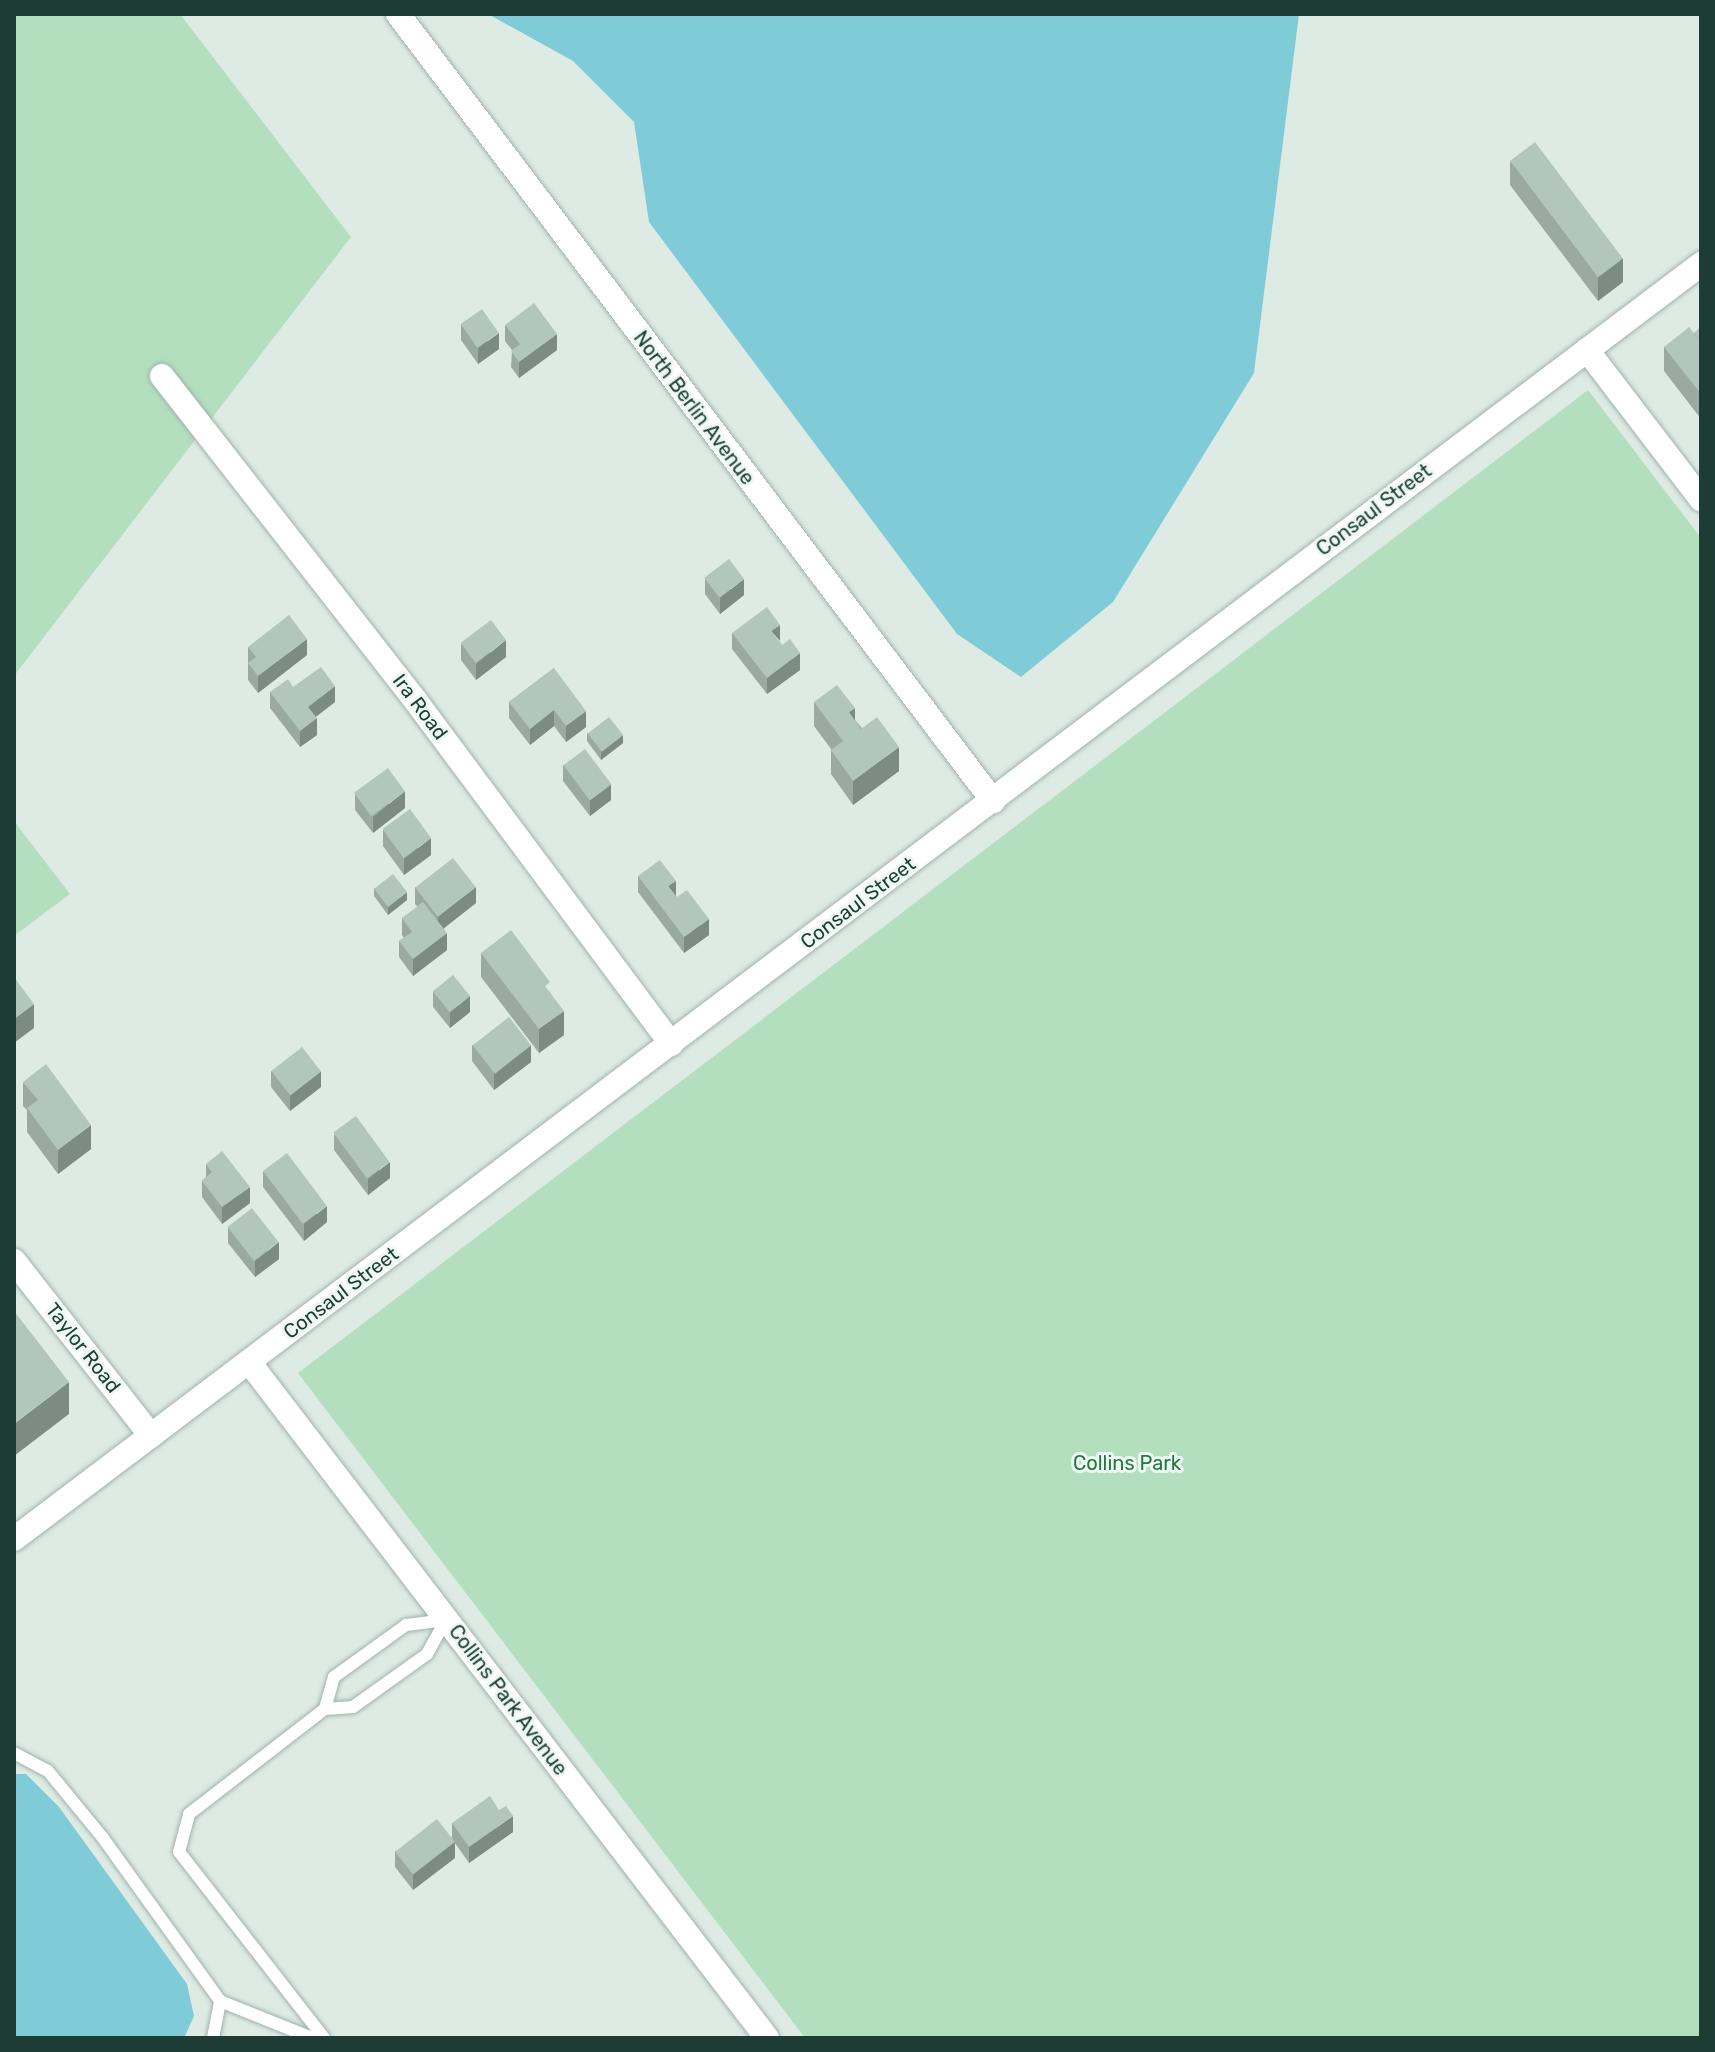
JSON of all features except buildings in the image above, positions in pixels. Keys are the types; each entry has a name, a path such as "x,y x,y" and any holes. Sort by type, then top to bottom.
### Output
{"street":[{"name":"North Berlin Avenue","path":"398,14 993,801"},
{"name":"Consaul Street","path":"14,1539 1701,264"},
{"path":"1587,350 1701,499"},
{"name":"Ira Road","path":"162,376 415,700 671,1044"},
{"name":"Taylor Road","path":"14,1261 151,1436"},
{"name":"Collins Park Avenue","path":"249,1362 767,2038"}],"lane":[{"path":"325,1709 334,1677 406,1625 446,1620"},
{"path":"324,2038 179,1852 189,1814 325,1709 353,1707 427,1654 446,1620"},
{"path":"14,1753 57,1782 220,2001 312,2038"},
{"path":"213,2038 220,2001"}],"green space":[{"path":"14,14 180,14 351,237 14,676"},
{"name":"Collins Park","path":"1588,390 1701,538 1701,2038 805,2038 298,1373"},
{"path":"14,821 70,894 14,936"}],"water":[{"path":"488,14 1299,14 1254,373 1113,602 1021,677 957,634 649,222 634,122 573,61"},
{"path":"14,1774 26,1774 59,1807 187,1984 194,2016 184,2038 14,2038"}]}
